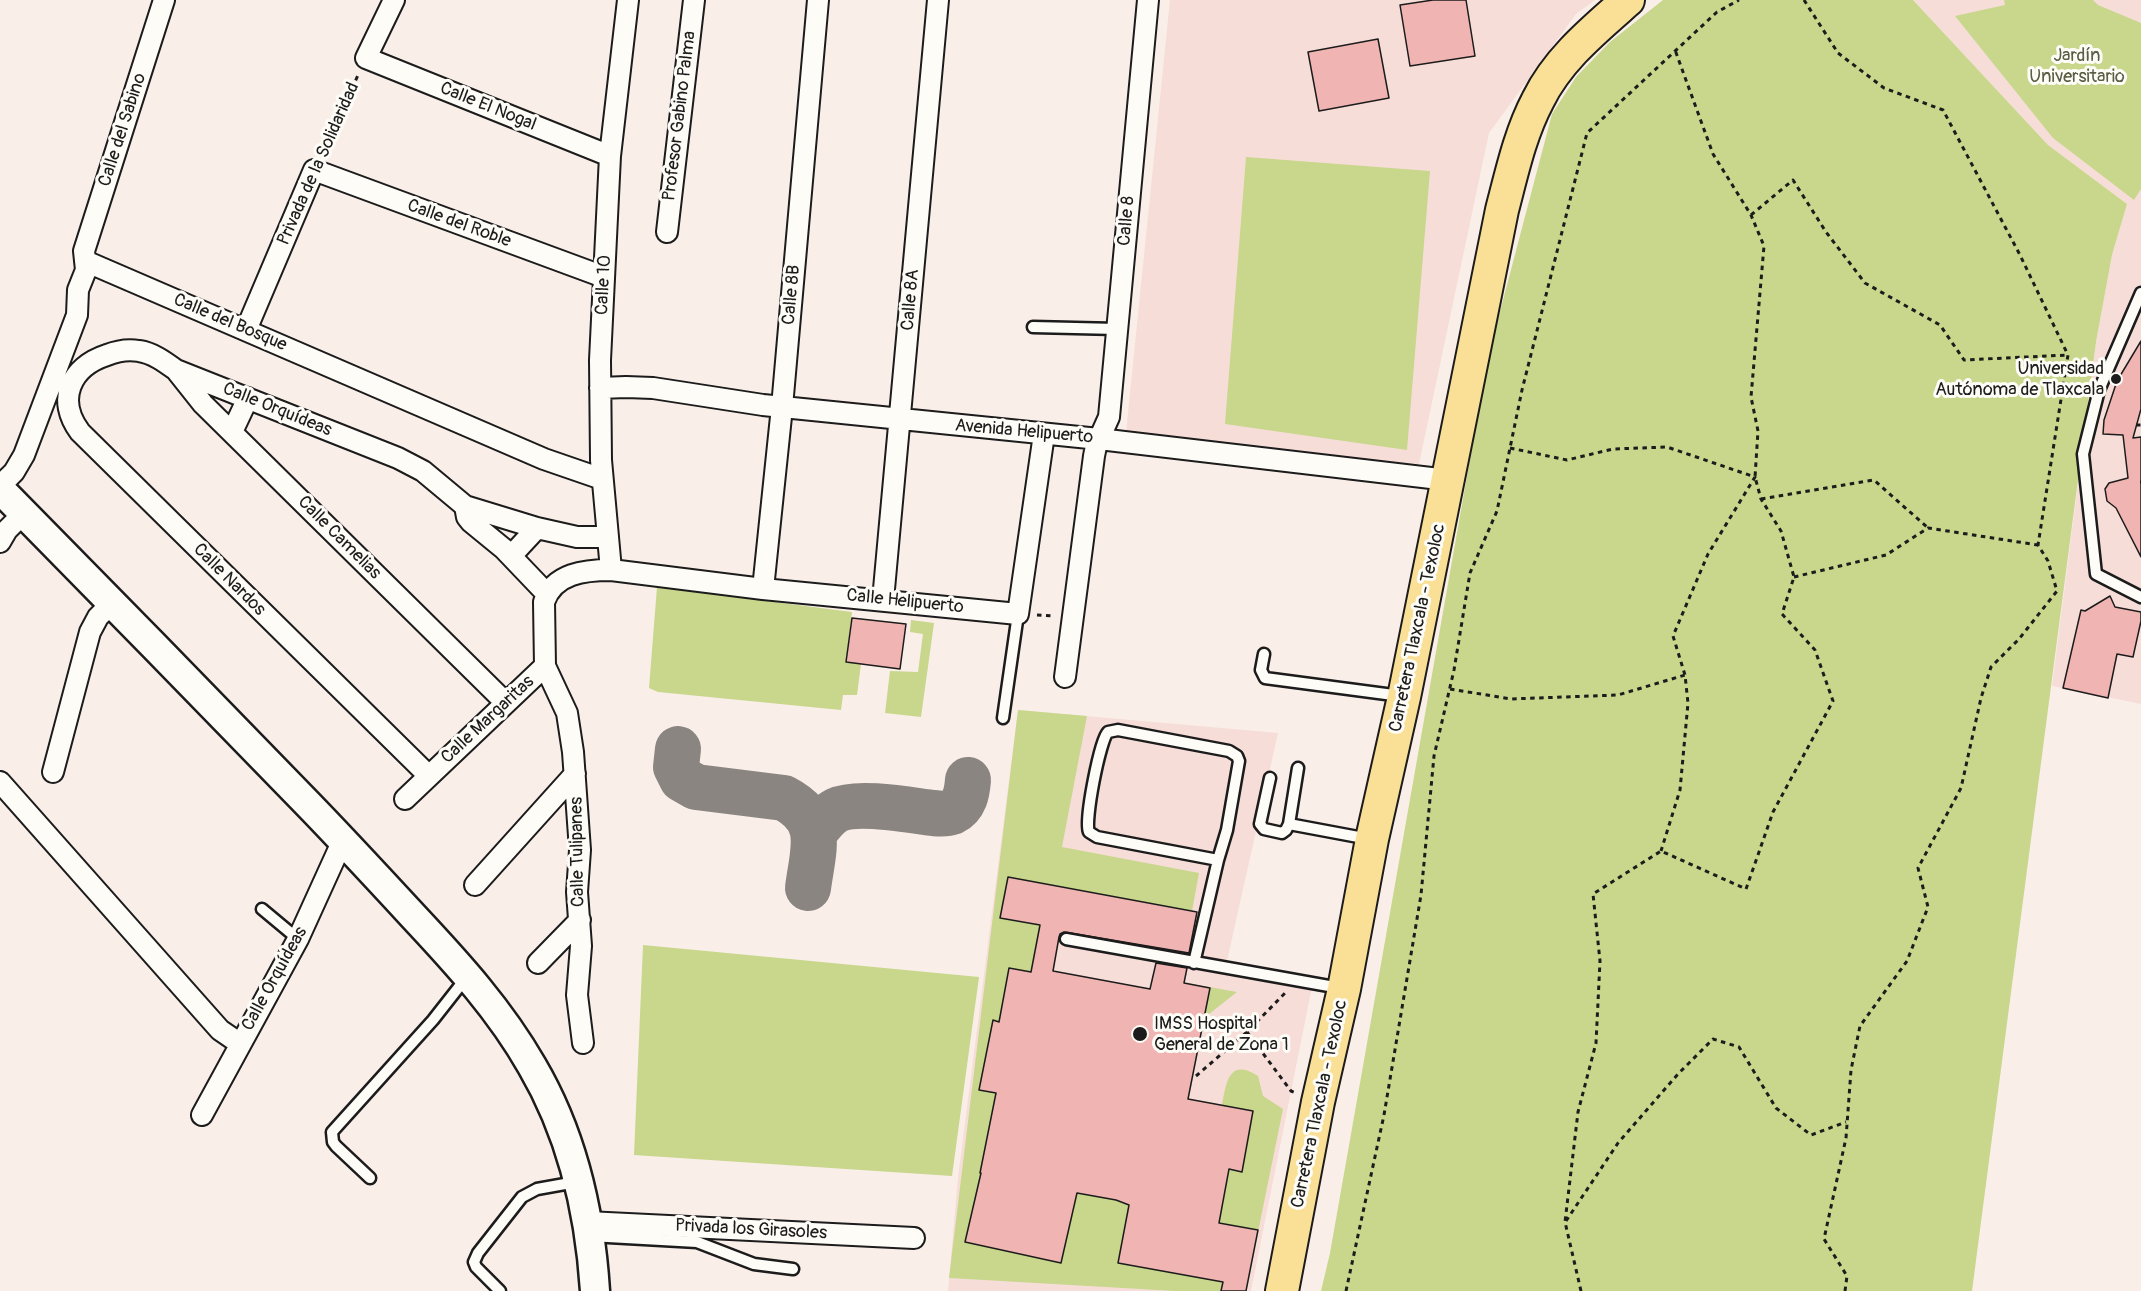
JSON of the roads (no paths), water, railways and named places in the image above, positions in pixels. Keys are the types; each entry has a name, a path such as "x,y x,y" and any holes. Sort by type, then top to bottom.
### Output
{"main road":[{"name":"Carretera Tlaxcala - Texoloc","path":"1282,1291 1318,1102 1344,988 1372,840 1404,696 1502,210 1521,139 1539,98 1553,75 1577,46 1628,0"},
{"path":"0,488 344,840 468,975 496,1012 537,1074 556,1113 579,1182 596,1291"}],"street":[{"name":"Calle del Sabino","path":"85,261 84,250 164,0"},
{"name":"Calle El Nogal","path":"394,0 366,58 610,156"},
{"name":"Calle 10","path":"611,570 602,479 600,388 610,156 628,0"},
{"name":"Profesor Gabino Palma","path":"667,232 694,0"},
{"name":"Calle 8B","path":"763,589 782,407 818,0"},
{"name":"Calle 8A","path":"883,600 938,0"},
{"name":"Calle 8","path":"1065,677 1094,456 1109,417 1146,0"},
{"name":"Calle del Roble","path":"314,170 604,277"},
{"name":"Privada de la Solidaridad","path":"246,330 314,170"},
{"name":"Calle del Bosque","path":"85,261 544,459 602,479"},
{"path":"0,488 14,472 24,455 76,315 77,295 86,270 85,261"},
{"name":"Calle Orquídeas","path":"81,369 101,357 116,352 138,350 156,357 176,370 398,458 423,471 465,506 537,528 577,537 608,537"},
{"name":"Calle Nardos","path":"81,369 69,390 68,401 72,421 80,432 429,776"},
{"name":"Calle Camelias","path":"176,370 204,404 506,703"},
{"name":"Avenida Helipuerto","path":"600,388 653,388 782,407 1100,439 1448,480"},
{"path":"232,432 248,398"},
{"path":"1018,614 1044,434"},
{"name":"Calle Orquídeas","path":"465,506 467,517 471,522 511,556 547,594"},
{"path":"0,542 7,530 24,513"},
{"path":"511,556 537,528"},
{"path":"547,594 561,579 570,575 587,571 611,570"},
{"name":"Calle Helipuerto","path":"611,570 763,589 1018,614"},
{"name":"Calle Margaritas","path":"405,799 545,666 544,612 547,594"},
{"path":"53,772 90,632 98,617 112,603"},
{"name":"Calle Tulipanes","path":"545,666 567,713 575,774 580,838 577,892 580,946 577,995 583,1043"},
{"path":"475,885 575,774"},
{"path":"0,782 220,1030 240,1044"},
{"name":"Calle Orquídeas","path":"201,1114 298,939 344,840"},
{"path":"538,963 580,920"},
{"name":"Privada los Girasoles","path":"588,1229 914,1238"}],"lane":[{"path":"2141,293 2099,390 2083,458 2096,574 2141,597"},
{"path":"1033,327 1117,330"},
{"path":"1003,718 1018,614"},
{"path":"1264,654 1262,670 1265,678 1404,696"},
{"path":"1194,963 1227,830 1239,766 1237,756 1229,751 1118,730 1108,732 1103,741 1090,800 1087,823 1089,832 1097,837 1218,860"},
{"path":"1270,778 1260,824 1264,829 1278,833 1284,832 1289,824 1298,768"},
{"path":"1289,824 1372,840"},
{"path":"262,909 298,939"},
{"path":"1066,939 1344,988"},
{"path":"369,1178 336,1146 332,1132 433,1020 468,975"},
{"path":"500,1291 476,1267 474,1262 478,1253 522,1197 529,1192 579,1182"},
{"path":"588,1229 696,1242 754,1264 794,1269"}],"place":[{"name":"Universidad Autónoma de Tlaxcala","path":"2116,379"},
{"name":"IMSS Hospital General de Zona 1","path":"1140,1034"}],"park label":[{"name":"Jardín Universitario","path":"2077,66"}]}
